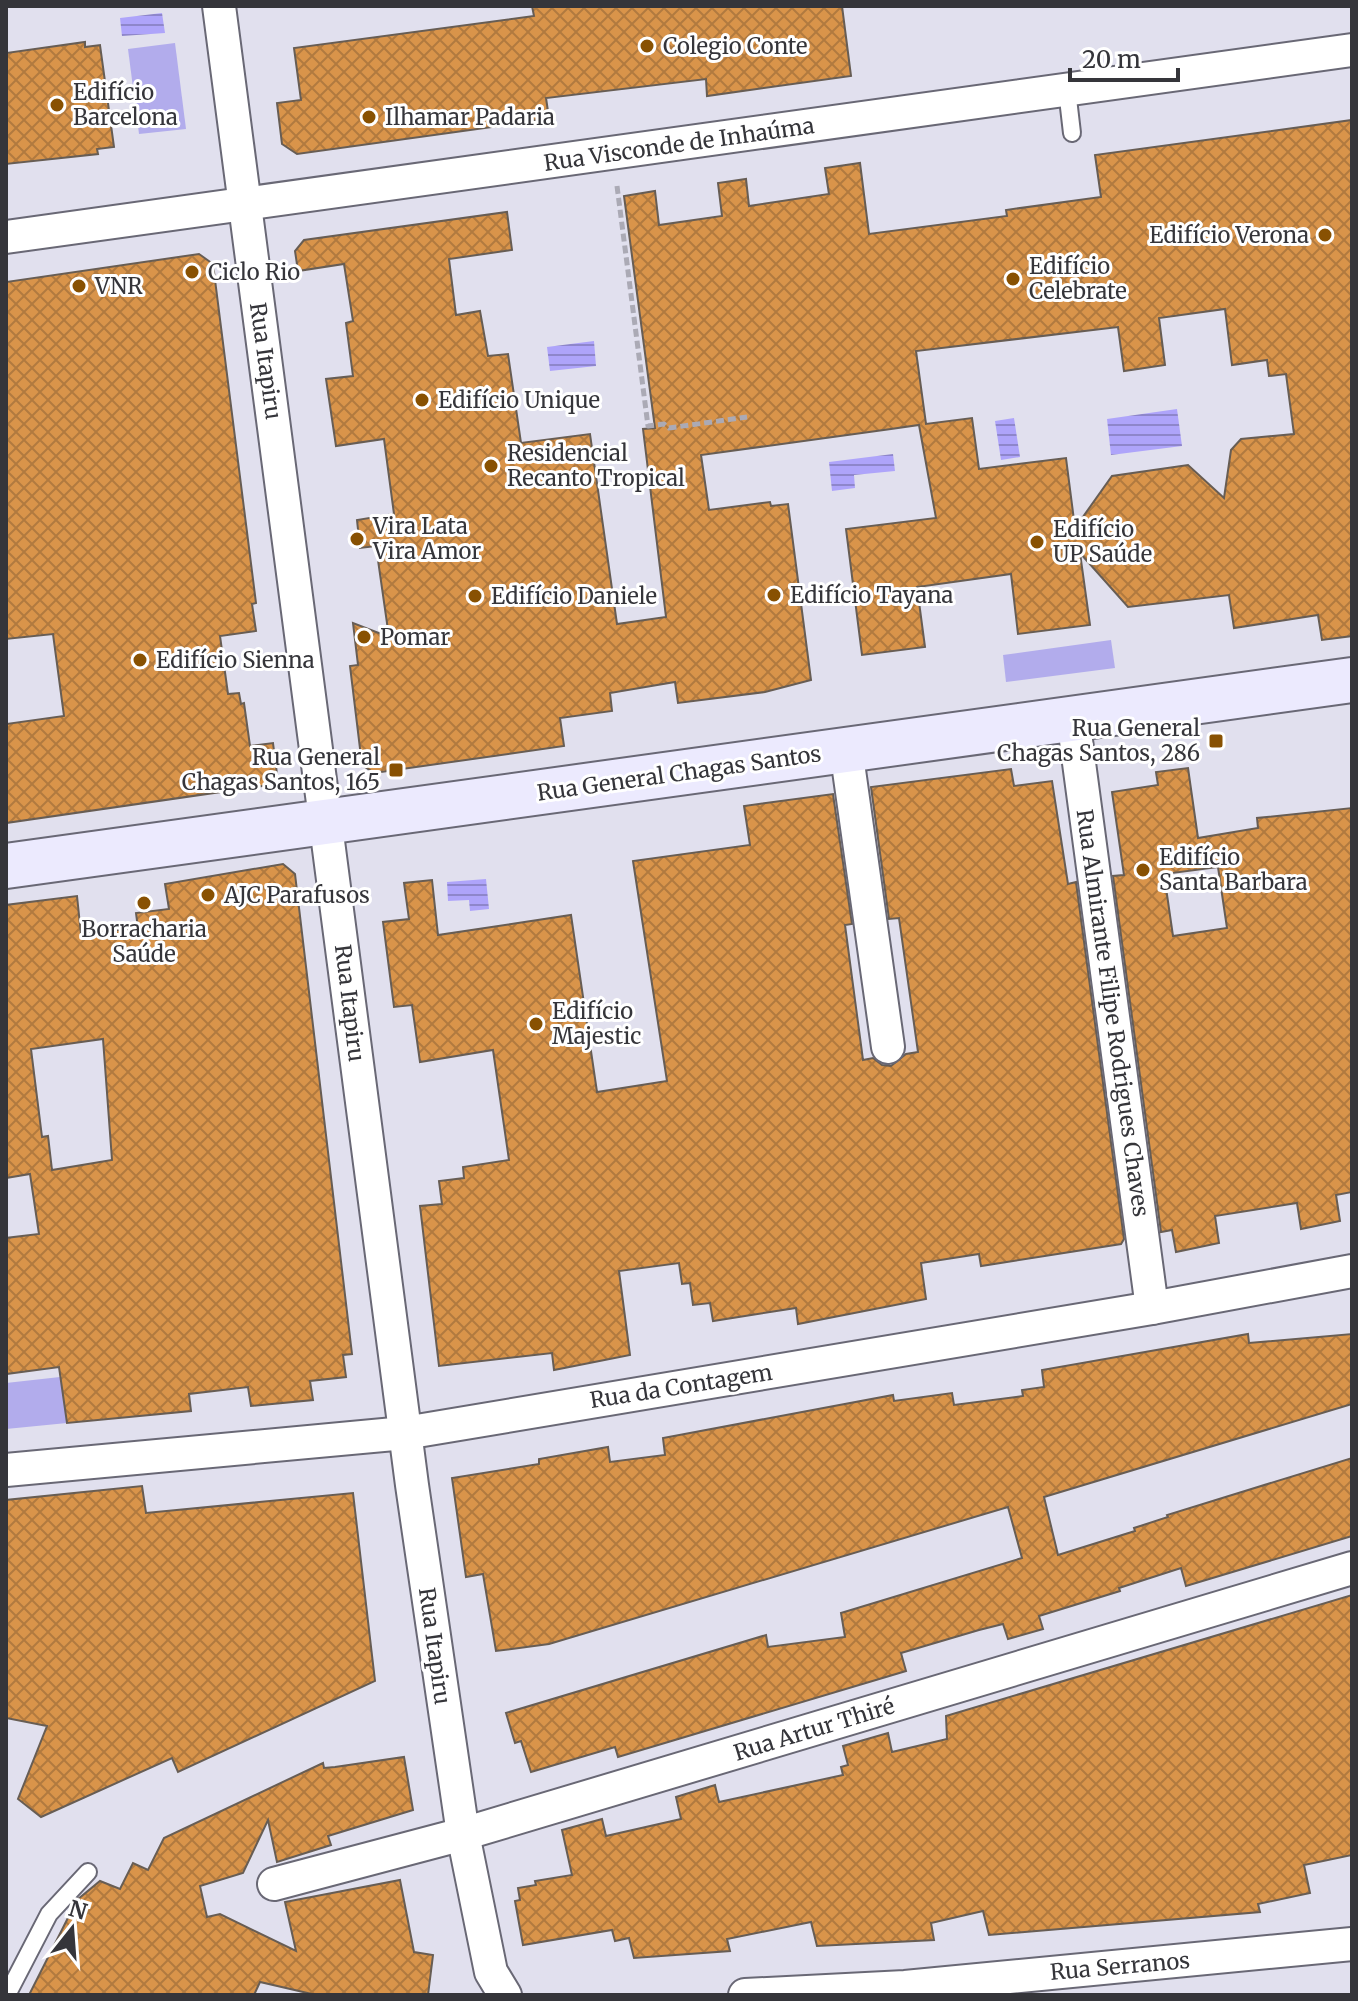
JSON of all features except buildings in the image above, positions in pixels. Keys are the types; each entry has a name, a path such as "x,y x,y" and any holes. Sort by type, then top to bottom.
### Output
{"street":[{"name":"Rua Itapiru","path":"219,6 328,822 405,1433 463,1834 494,1987"},
{"name":"Rua Visconde de Inhaúma","path":"6,237 1352,50"},
{"name":"Rua General Chagas Santos","path":"6,866 1352,680"},
{"name":"Rua Almirante Filipe Rodrigues Chaves","path":"1073,718 1152,1308"},
{"path":"846,749 888,1047"},
{"name":"Rua da Contagem","path":"6,1470 405,1433 1152,1308 1352,1271"},
{"name":"Rua Artur Thiré","path":"274,1884 463,1834 1352,1568"},
{"name":"Rua Serranos","path":"745,1995 903,1991 1352,1944"}],"lane":[{"path":"1067,90 1072,133"},
{"path":"7,1995 49,1914 88,1872"}],"path":[{"path":"613,153 648,426 664,424 669,428 747,417"}],"shaded area":[{"path":"162,13 165,33 122,36 120,18"},
{"path":"175,43 186,129 139,134 128,49"},
{"path":"594,341 596,366 550,371 547,347"},
{"path":"1177,409 1182,446 1111,455 1107,419"},
{"path":"1014,418 1020,457 1001,460 995,421"},
{"path":"893,454 895,471 854,475 855,488 832,491 829,462"},
{"path":"1111,640 1115,668 1006,682 1003,655"},
{"path":"486,879 489,909 470,911 469,900 448,901 447,882"},
{"path":"60,1377 67,1423 6,1429 6,1383"}],"place":[{"name":"Colegio Conte","path":"647,46"},
{"name":"Edifício Barcelona","path":"57,105"},
{"name":"Ilhamar Padaria","path":"369,117"},
{"name":"Edifício Verona","path":"1325,235"},
{"name":"Ciclo Rio","path":"192,272"},
{"name":"Edifício Celebrate","path":"1013,279"},
{"name":"VNR","path":"79,286"},
{"name":"Edifício Unique","path":"422,400"},
{"name":"Residencial Recanto Tropical","path":"491,466"},
{"name":"Vira Lata Vira Amor","path":"357,539"},
{"name":"Edifício UP Saúde","path":"1037,542"},
{"name":"Edifício Tayana","path":"774,595"},
{"name":"Edifício Daniele","path":"475,596"},
{"name":"Pomar","path":"364,637"},
{"name":"Edifício Sienna","path":"140,660"},
{"name":"Rua General Chagas Santos, 286","path":"1216,741"},
{"name":"Rua General Chagas Santos, 165","path":"396,770"},
{"name":"Edifício Santa Barbara","path":"1143,870"},
{"name":"AJC Parafusos","path":"208,895"},
{"name":"Borracharia Saúde","path":"144,903"},
{"name":"Edifício Majestic","path":"536,1024"}]}
